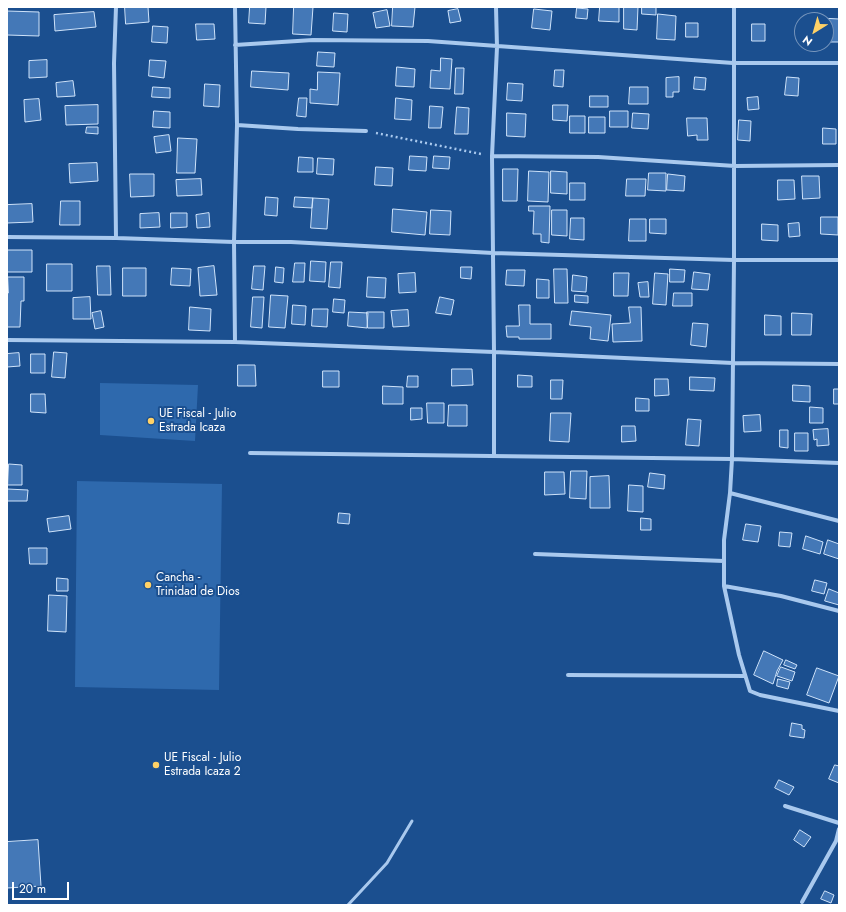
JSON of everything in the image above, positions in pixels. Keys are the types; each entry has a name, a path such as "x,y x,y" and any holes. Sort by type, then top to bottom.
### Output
{"street":[{"path":"116,7 114,63 116,238"},
{"path":"235,7 237,125 234,242 235,342"},
{"path":"494,456 492,156 497,47 496,7"},
{"path":"734,7 733,63 735,166 732,459 730,493 724,540 724,586 738,655 750,691 760,695 839,711"},
{"path":"236,46 313,40 428,41 733,63 839,63"},
{"path":"237,125 366,131"},
{"path":"492,156 598,157 735,166 839,165"},
{"path":"7,237 291,242 493,253 734,260 839,260"},
{"path":"7,340 235,342 733,363 839,364"},
{"path":"250,453 732,459 839,463"},
{"path":"730,493 839,521"},
{"path":"536,554 724,561"},
{"path":"724,586 781,596 839,611"},
{"path":"568,675 745,676"},
{"path":"785,806 839,823"},
{"path":"802,902 836,841 839,829"}],"lane":[{"path":"348,905 387,863 412,821"}],"path":[{"path":"366,131 492,156"}],"shaded area":[{"path":"100,383 198,385 195,441 100,435"},
{"name":"Cancha - Trinidad de Dios","path":"77,481 222,484 219,690 75,687"}],"building":[{"path":"125,7 148,7 149,22 126,24"},
{"path":"250,7 266,7 265,24 249,23"},
{"path":"294,7 313,7 311,35 293,34"},
{"path":"393,7 415,7 413,27 392,26"},
{"path":"600,7 619,7 619,22 599,21"},
{"path":"624,7 638,7 637,30 624,29"},
{"path":"642,7 656,7 656,15 642,14"},
{"path":"577,8 588,9 587,19 576,18"},
{"path":"458,9 461,21 450,23 448,11"},
{"path":"534,9 552,11 550,30 532,28"},
{"path":"387,10 390,26 376,28 373,13"},
{"path":"7,11 39,12 39,36 7,35"},
{"path":"94,12 96,27 55,31 54,15"},
{"path":"334,13 348,14 347,32 333,31"},
{"path":"658,14 676,16 675,40 657,39"},
{"path":"834,19 839,19 839,42 834,42"},
{"path":"686,23 698,23 698,37 686,37"},
{"path":"196,24 214,24 215,39 197,40"},
{"path":"752,24 765,24 765,41 752,41"},
{"path":"153,26 168,27 167,43 152,42"},
{"path":"318,52 335,53 334,67 317,66"},
{"path":"441,58 452,59 450,89 430,88 431,70 440,71"},
{"path":"47,60 47,77 29,78 29,61"},
{"path":"150,60 166,61 164,78 149,76"},
{"path":"397,67 415,69 414,87 396,86"},
{"path":"456,68 464,68 463,94 455,94"},
{"path":"555,70 564,70 563,87 554,86"},
{"path":"252,71 289,73 288,90 251,87"},
{"path":"318,72 340,73 338,105 310,103 310,89 317,90"},
{"path":"679,77 679,92 673,92 673,97 666,97 666,78"},
{"path":"695,77 706,78 705,90 694,89"},
{"path":"787,77 799,78 798,96 785,95"},
{"path":"73,81 75,96 57,97 56,83"},
{"path":"508,83 523,84 522,101 507,100"},
{"path":"205,84 220,85 219,107 204,106"},
{"path":"153,87 170,88 170,98 152,97"},
{"path":"630,87 648,87 648,104 629,104"},
{"path":"590,96 608,96 608,107 590,107"},
{"path":"758,97 759,109 748,110 747,98"},
{"path":"299,98 307,98 306,117 297,116"},
{"path":"396,98 412,100 411,120 395,119"},
{"path":"39,99 41,120 25,122 24,100"},
{"path":"98,105 98,124 66,125 65,106"},
{"path":"553,105 568,105 567,121 553,120"},
{"path":"430,106 443,107 441,128 429,128"},
{"path":"457,107 469,108 468,134 455,134"},
{"path":"154,111 170,112 170,128 153,127"},
{"path":"610,111 628,111 628,127 610,127"},
{"path":"507,113 526,114 525,137 507,136"},
{"path":"633,113 649,114 648,129 632,128"},
{"path":"570,116 585,116 585,133 570,133"},
{"path":"589,117 605,117 605,133 589,133"},
{"path":"687,118 707,118 708,140 697,140 697,135 688,136"},
{"path":"739,120 751,121 750,141 738,140"},
{"path":"87,127 98,127 98,134 86,133"},
{"path":"823,128 836,129 836,144 823,144"},
{"path":"169,135 171,151 156,153 154,137"},
{"path":"178,138 197,139 195,173 177,173"},
{"path":"410,156 427,157 426,171 409,170"},
{"path":"434,156 450,157 449,169 433,168"},
{"path":"299,157 313,158 313,172 298,172"},
{"path":"318,158 334,159 333,175 317,174"},
{"path":"97,163 98,181 70,183 69,164"},
{"path":"376,167 393,168 392,186 375,185"},
{"path":"503,169 518,169 517,201 503,201"},
{"path":"529,171 549,172 548,202 528,201"},
{"path":"551,171 567,172 567,194 551,193"},
{"path":"649,173 666,173 666,191 648,190"},
{"path":"130,174 154,174 154,196 131,197"},
{"path":"668,174 685,176 684,191 667,190"},
{"path":"802,176 819,176 820,198 803,199"},
{"path":"201,179 202,195 177,196 176,180"},
{"path":"627,179 646,179 645,196 626,196"},
{"path":"778,180 794,180 795,199 778,200"},
{"path":"570,183 585,183 585,200 570,200"},
{"path":"266,197 278,198 277,216 265,215"},
{"path":"295,197 313,198 312,208 294,207"},
{"path":"313,198 329,199 327,229 311,228"},
{"path":"61,201 80,201 80,225 60,225"},
{"path":"32,204 33,222 7,223 7,205"},
{"path":"529,206 550,206 549,243 541,242 541,234 533,234 534,211 529,211"},
{"path":"393,209 427,212 425,235 392,232"},
{"path":"431,210 451,211 450,235 430,234"},
{"path":"552,210 567,210 567,236 552,235"},
{"path":"159,213 160,227 140,228 140,214"},
{"path":"171,213 187,213 187,227 171,228"},
{"path":"209,213 210,227 197,228 196,215"},
{"path":"821,217 838,217 838,235 821,234"},
{"path":"571,218 584,218 584,240 570,239"},
{"path":"630,219 646,219 646,241 629,241"},
{"path":"650,219 666,219 666,234 650,233"},
{"path":"799,223 800,236 789,237 788,224"},
{"path":"762,224 778,225 778,241 762,240"},
{"path":"7,250 32,250 32,272 7,272"},
{"path":"311,261 326,262 325,282 310,281"},
{"path":"331,262 342,262 340,288 329,287"},
{"path":"295,263 305,263 304,282 293,282"},
{"path":"47,264 72,264 72,291 47,291"},
{"path":"97,266 110,266 111,295 98,295"},
{"path":"214,266 217,295 200,296 198,268"},
{"path":"254,266 265,266 263,290 252,289"},
{"path":"276,267 284,268 283,283 275,282"},
{"path":"461,267 472,267 471,279 461,278"},
{"path":"123,268 146,268 146,296 123,296"},
{"path":"172,268 191,269 190,286 171,285"},
{"path":"554,269 567,269 568,303 555,303"},
{"path":"670,269 685,270 684,282 670,282"},
{"path":"507,270 525,270 524,286 506,285"},
{"path":"694,272 710,274 708,290 692,289"},
{"path":"415,273 416,292 399,293 398,274"},
{"path":"614,273 629,273 628,296 614,296"},
{"path":"655,273 668,274 666,305 653,304"},
{"path":"573,275 587,277 586,292 572,291"},
{"path":"8,277 24,277 24,301 21,301 20,327 7,327"},
{"path":"368,277 386,278 385,298 367,297"},
{"path":"537,279 549,280 549,298 537,298"},
{"path":"648,282 649,297 640,297 638,283"},
{"path":"674,293 692,293 692,306 673,306"},
{"path":"271,295 288,296 285,328 269,327"},
{"path":"575,295 588,296 588,303 575,302"},
{"path":"90,297 91,319 73,319 73,298"},
{"path":"253,297 264,297 262,328 251,327"},
{"path":"440,297 454,300 451,315 436,313"},
{"path":"334,299 345,300 344,313 333,312"},
{"path":"293,305 306,306 305,325 292,324"},
{"path":"519,305 530,305 530,324 551,324 551,339 519,339 519,337 507,337 506,326 519,326"},
{"path":"190,307 211,309 210,331 189,330"},
{"path":"629,307 641,307 642,341 613,342 612,324 630,323"},
{"path":"313,309 328,309 327,327 312,326"},
{"path":"408,310 409,326 393,327 391,311"},
{"path":"101,311 104,327 95,329 92,313"},
{"path":"572,311 611,315 608,341 590,339 591,327 570,325"},
{"path":"349,312 368,313 367,328 348,326"},
{"path":"367,312 384,312 384,328 368,328"},
{"path":"792,313 812,314 811,335 792,335"},
{"path":"765,315 781,316 781,335 765,335"},
{"path":"693,323 708,324 706,347 691,345"},
{"path":"54,352 67,353 65,378 52,377"},
{"path":"19,353 20,366 7,367 7,354"},
{"path":"31,354 45,354 45,373 31,373"},
{"path":"238,365 255,365 256,386 238,386"},
{"path":"452,369 472,369 473,385 452,386"},
{"path":"323,371 339,371 339,387 323,387"},
{"path":"518,375 532,376 532,387 518,387"},
{"path":"408,376 418,376 418,387 407,387"},
{"path":"690,377 715,378 714,391 690,390"},
{"path":"655,379 668,379 669,395 655,396"},
{"path":"551,380 563,380 562,399 551,399"},
{"path":"793,385 810,386 810,402 793,401"},
{"path":"383,386 403,387 403,404 383,404"},
{"path":"834,389 839,389 839,404 834,404"},
{"path":"31,394 45,394 46,413 31,412"},
{"path":"636,398 649,399 649,411 636,411"},
{"path":"427,403 444,403 444,423 428,423"},
{"path":"449,405 467,405 467,426 448,426"},
{"path":"810,407 823,408 823,423 810,423"},
{"path":"411,408 422,408 422,419 411,420"},
{"path":"551,413 571,413 569,442 550,441"},
{"path":"760,415 761,431 744,432 743,416"},
{"path":"688,419 701,420 699,446 686,445"},
{"path":"622,426 635,426 636,441 622,442"},
{"path":"828,429 829,445 817,446 817,439 814,440 813,430"},
{"path":"780,430 788,430 788,448 780,447"},
{"path":"795,433 808,433 808,451 795,451"},
{"path":"9,464 22,465 22,485 8,485"},
{"path":"571,471 587,471 586,499 570,498"},
{"path":"545,472 564,472 565,494 545,495"},
{"path":"650,473 665,475 664,489 648,487"},
{"path":"609,476 610,508 590,508 590,477"},
{"path":"629,485 643,486 643,512 628,511"},
{"path":"7,489 28,490 27,501 7,501"},
{"path":"339,513 350,514 349,524 338,523"},
{"path":"69,516 71,529 49,532 47,519"},
{"path":"641,518 651,519 651,530 641,530"},
{"path":"746,524 761,526 758,542 743,540"},
{"path":"780,532 792,533 790,547 779,546"},
{"path":"806,536 823,542 820,554 803,549"},
{"path":"828,540 839,544 839,559 824,554"},
{"path":"29,548 47,548 47,564 30,564"},
{"path":"57,578 68,579 68,591 57,591"},
{"path":"815,580 827,583 824,594 812,591"},
{"path":"829,589 839,593 839,605 825,601"},
{"path":"49,595 67,596 66,632 48,631"},
{"path":"764,651 783,660 777,671 773,684 754,675"},
{"path":"786,660 797,665 795,669 784,665"},
{"path":"781,667 795,672 792,681 777,676"},
{"path":"817,668 839,676 829,703 807,695"},
{"path":"778,679 790,682 788,689 777,686"},
{"path":"792,723 802,725 802,729 805,730 804,738 790,736"},
{"path":"835,765 839,766 839,783 829,779"},
{"path":"779,780 794,787 789,795 775,788"},
{"path":"800,830 811,837 804,847 794,840"},
{"path":"38,840 41,886 7,888 7,842"},
{"path":"825,891 834,895 831,903 821,899"}],"place":[{"name":"UE Fiscal - Julio Estrada Icaza","path":"151,421"},
{"name":"Cancha - Trinidad de Dios","path":"148,585"},
{"name":"UE Fiscal - Julio Estrada Icaza 2","path":"156,765"}]}
